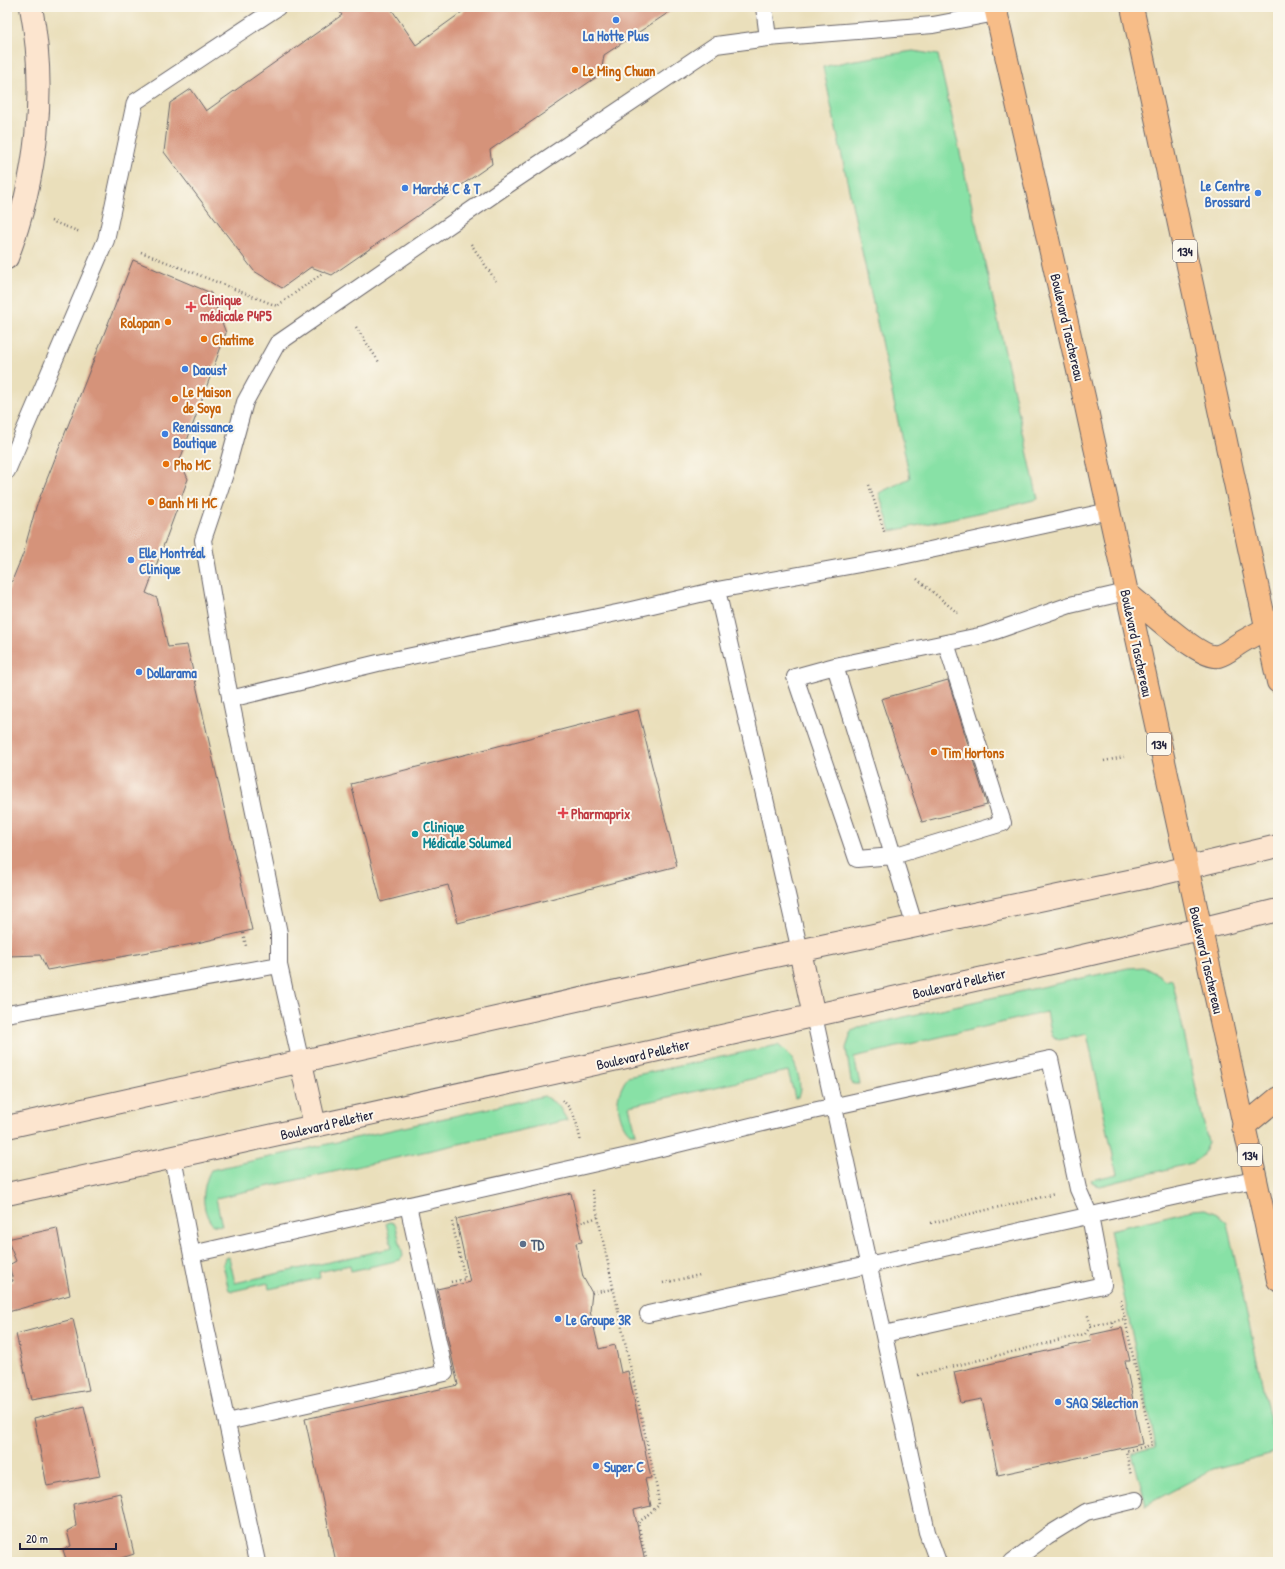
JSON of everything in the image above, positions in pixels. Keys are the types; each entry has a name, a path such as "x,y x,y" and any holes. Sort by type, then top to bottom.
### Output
{"main road":[{"name":"134","path":"1132,7 1278,682"},
{"name":"Boulevard Taschereau","path":"996,10 1109,512 1186,868 1278,1280"},
{"path":"1126,592 1194,648 1210,656 1218,656 1229,651 1267,628"},
{"path":"1243,1127 1278,1098"}],"street":[{"path":"7,258 23,210 33,163 37,133 39,98 38,66 31,7"},
{"path":"7,1127 301,1063 800,951 1186,868 1278,846"},
{"name":"Boulevard Pelletier","path":"7,1194 814,1016 1278,910"},
{"path":"800,951 814,1016"},
{"path":"301,1063 315,1126"}],"lane":[{"path":"7,472 106,240 134,102 278,7"},
{"path":"764,7 768,38"},
{"path":"301,1063 279,965 279,933 230,700 203,540 226,471 245,402 277,344 503,188 716,45 768,38 933,25 996,10"},
{"path":"230,700 378,663 717,590 893,558 1109,512"},
{"path":"717,590 800,951"},
{"path":"946,643 1004,823 893,856 857,859 796,678 835,666 946,643 984,636 1070,605 1126,592"},
{"path":"835,666 915,927"},
{"path":"7,1014 279,965"},
{"path":"814,1016 835,1107 926,1532 938,1562"},
{"path":"192,1254 1050,1059 1078,1189 1090,1216 1103,1285 884,1334"},
{"path":"173,1158 257,1562"},
{"path":"648,1314 1255,1180"},
{"path":"227,1422 445,1373 408,1205"},
{"path":"1012,1562 1047,1536 1086,1512 1136,1500"}],"path":[{"path":"51,221 80,232"},
{"path":"471,244 496,281"},
{"path":"141,252 277,306 324,272"},
{"path":"356,327 379,362"},
{"path":"1104,761 1124,757"},
{"path":"557,1098 570,1107 576,1117 582,1146"},
{"path":"590,1183 614,1288 659,1504 638,1523 647,1562"},
{"path":"926,1224 1061,1192"},
{"path":"426,1287 465,1279 451,1215"},
{"path":"578,1224 598,1218"},
{"path":"592,1293 614,1288"},
{"path":"1081,1289 1091,1326"},
{"path":"920,1374 1085,1334 1091,1326 1125,1319 1152,1445 1126,1451 1132,1481"},
{"path":"1112,1322 1113,1330"}],"green space":[{"path":"913,51 938,55 1038,499 998,509 891,531 879,493 910,478 823,67 849,61"},
{"path":"1143,967 1159,975 1165,981 1172,979 1208,1143 1202,1156 1192,1163 1100,1186 1093,1184 1091,1180 1117,1174 1087,1034 1059,1040 1052,1036 1047,1012 854,1057 860,1084 853,1084 851,1081 846,1048 852,1031 863,1026 1128,968"},
{"path":"778,1045 790,1057 796,1067 800,1083 798,1097 795,1098 788,1071 629,1106 636,1133 630,1133 625,1127 620,1114 618,1098 627,1077"},
{"path":"544,1096 558,1105 567,1120 216,1198 222,1226 213,1225 206,1213 204,1205 204,1190 211,1170"},
{"path":"1205,1209 1217,1214 1227,1223 1277,1452 1213,1469 1146,1505 1132,1453 1156,1447 1110,1230 1193,1210"},
{"path":"386,1223 394,1223 396,1226 403,1256 400,1260 351,1271 350,1265 319,1272 320,1278 269,1289 268,1283 233,1291 229,1290 223,1264 225,1258 229,1257 235,1283 392,1248"}],"building":[{"path":"336,7 390,7 416,45 469,7 677,7 604,55 601,74 490,150 492,164 332,275 311,267 282,288 254,271 164,152 170,103 191,89 206,111 342,15"},
{"path":"133,260 211,293 226,333 180,460 188,479 146,593 157,598 168,647 187,645 252,930 193,944 47,970 40,955 7,956 7,593 23,554 36,507"},
{"name":"Tim Hortons","path":"948,680 987,805 922,822 881,699"},
{"name":"Pharmaprix","path":"638,710 677,866 458,923 448,885 381,902 351,784"},
{"path":"571,1193 582,1242 576,1243 583,1277 592,1293 590,1311 599,1349 615,1345 621,1373 628,1371 651,1478 645,1479 651,1506 634,1510 645,1562 336,1562 305,1419 458,1385 437,1289 470,1282 456,1219"},
{"path":"57,1228 70,1295 8,1312 7,1283 13,1281 9,1265 16,1261 7,1239"},
{"path":"73,1319 89,1390 31,1400 16,1334"},
{"name":"SAQ Sélection","path":"1122,1328 1130,1361 1125,1361 1142,1444 998,1475 982,1399 961,1403 954,1372 1091,1341 1090,1335"},
{"path":"84,1406 100,1476 47,1486 34,1418"},
{"path":"120,1493 134,1554 109,1562 67,1562 63,1550 71,1546 67,1531 76,1526 73,1504"}],"place":[{"name":"La Hotte Plus","path":"616,20"},
{"name":"Le Ming Chuan","path":"575,70"},
{"name":"Marché C & T","path":"405,188"},
{"name":"Le Centre Brossard","path":"1258,193"},
{"name":"Clinique médicale P4P5","path":"191,307"},
{"name":"Rolopan","path":"168,322"},
{"name":"Chatime","path":"204,339"},
{"name":"Daoust","path":"185,369"},
{"name":"Le Maison de Soya","path":"175,399"},
{"name":"Renaissance Boutique","path":"165,434"},
{"name":"Pho MC","path":"166,464"},
{"name":"Banh Mi MC","path":"151,502"},
{"name":"Elle Montréal Clinique","path":"131,560"},
{"name":"Dollarama","path":"139,672"},
{"name":"Tim Hortons","path":"934,752"},
{"name":"Pharmaprix","path":"563,813"},
{"name":"Clinique Médicale Solumed","path":"415,834"},
{"name":"TD","path":"523,1244"},
{"name":"Le Groupe 3R","path":"558,1319"},
{"name":"SAQ Sélection","path":"1058,1402"},
{"name":"Super C","path":"596,1466"}]}
